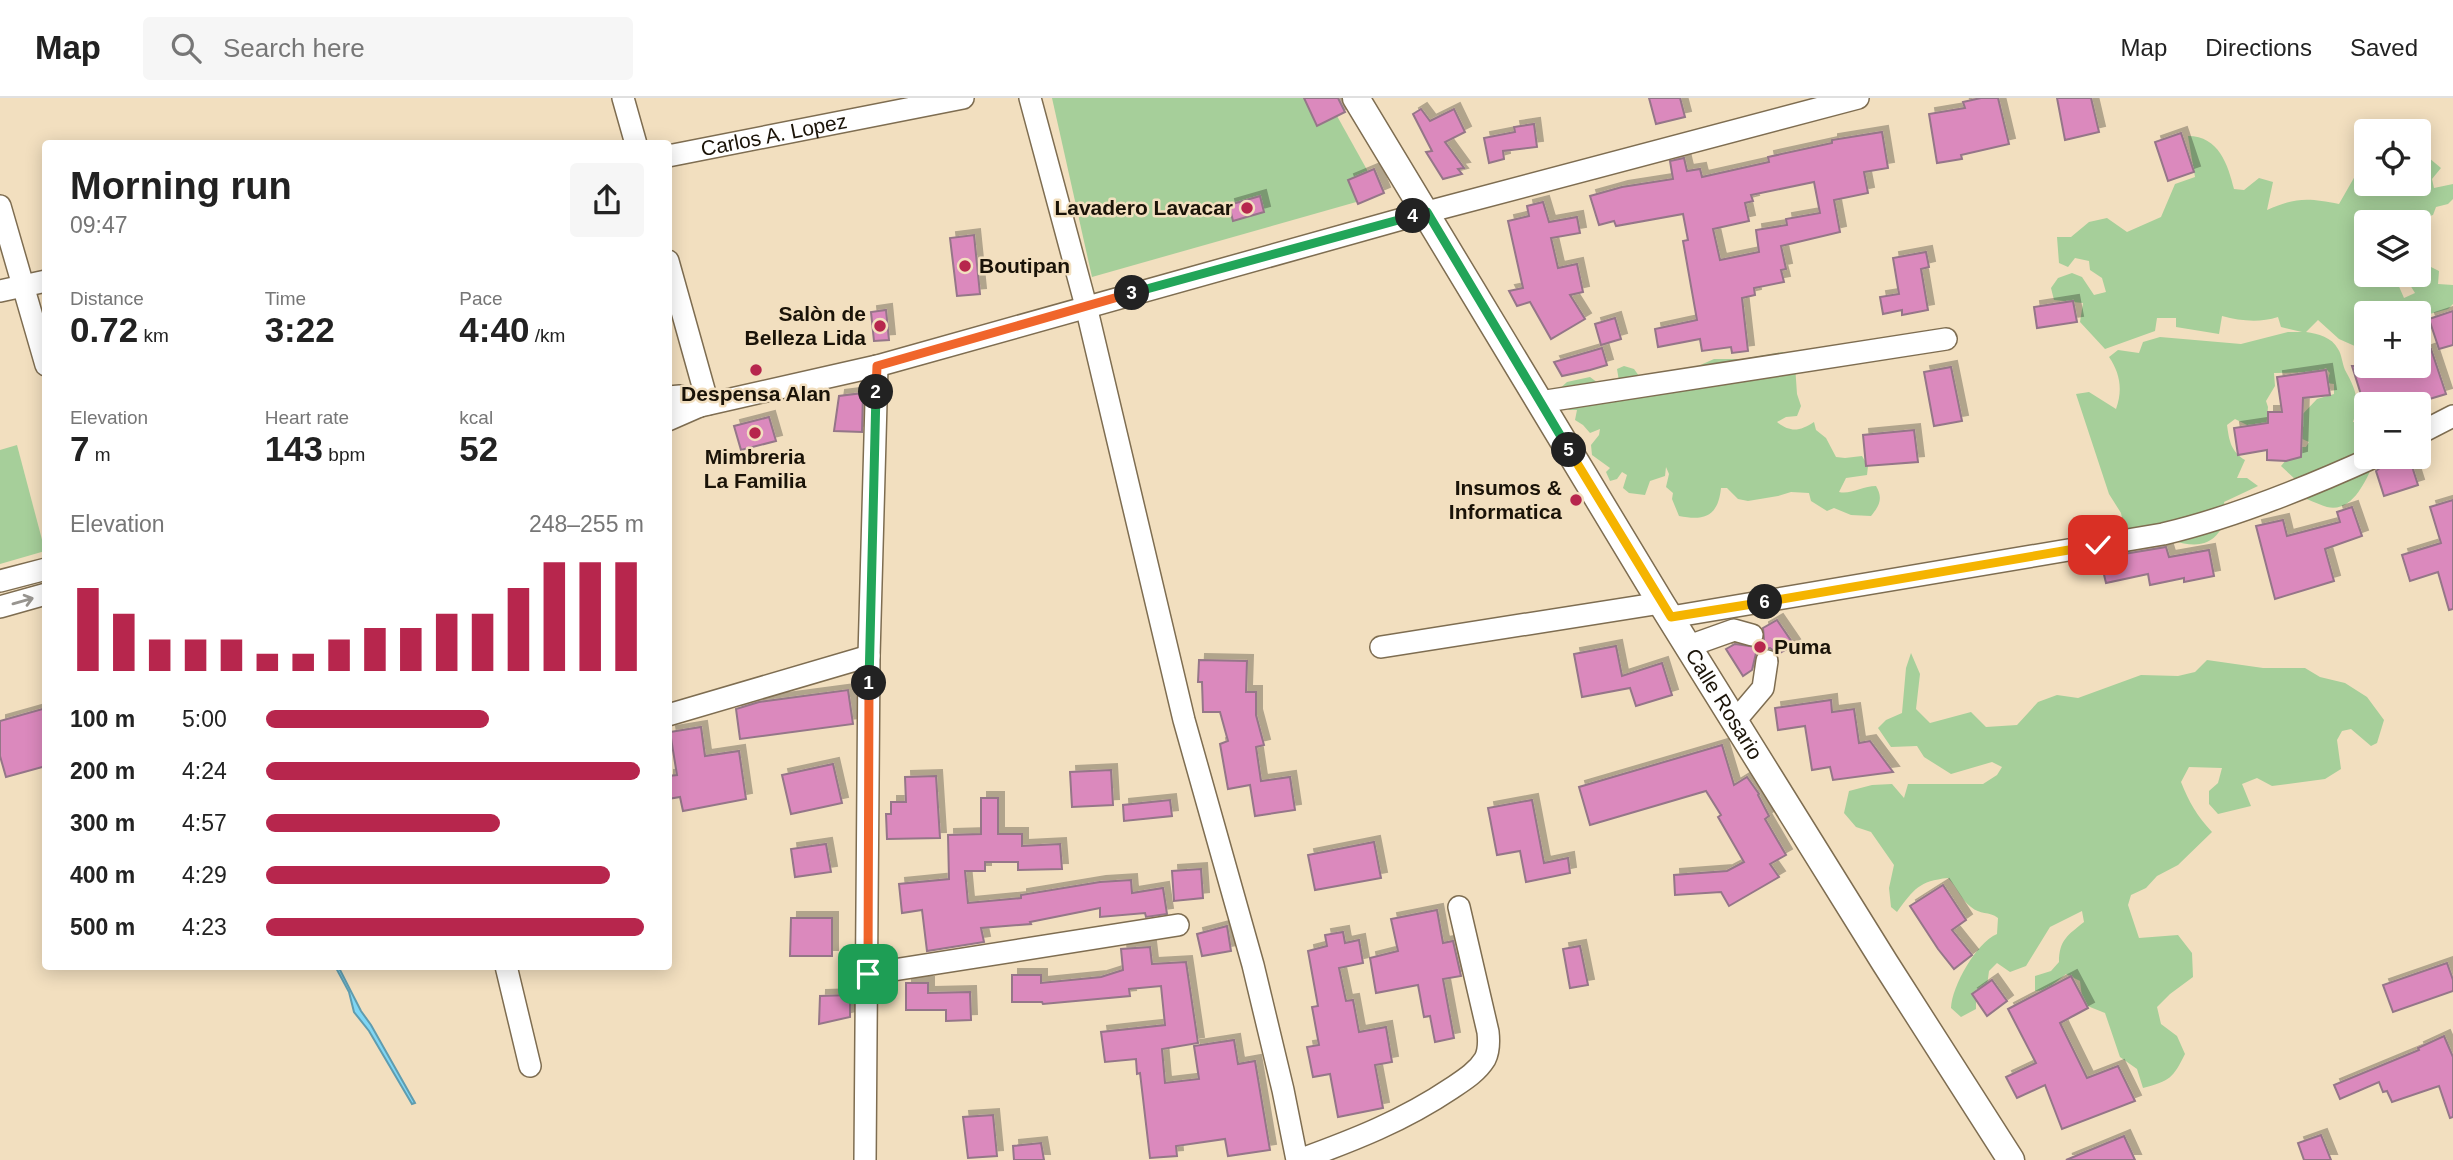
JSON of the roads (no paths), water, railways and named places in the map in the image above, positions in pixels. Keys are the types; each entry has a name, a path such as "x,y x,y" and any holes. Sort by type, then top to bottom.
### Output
{"main road":[{"name":"Calle Rosario","path":"1356,98 1666,610 2006,1159"}],"street":[{"path":"623,98 635,140"},
{"name":"Carlos A. Lopez","path":"672,155 963,98"},
{"path":"1030,98 1086,306 1184,720 1253,965 1298,1160 1369,1135 1424,1107 1472,1074 1485,1058 1489,1045 1488,1032 1460,907"},
{"path":"672,418 704,405 877,366 1427,212 1858,98"},
{"path":"0,206 42,351"},
{"path":"672,277 704,405"},
{"path":"0,291 42,282"},
{"path":"1540,402 1947,339"},
{"path":"865,1160 869,656 877,366"},
{"path":"672,397 704,405"},
{"path":"2431,429 2452,420"},
{"path":"1381,647 1666,610 2162,534 2204,524 2354,466"},
{"path":"0,581 42,570"},
{"path":"0,607 42,595"},
{"path":"1689,646 1734,630 1752,635"},
{"path":"672,714 869,656"},
{"path":"1735,721 1763,688 1766,661"},
{"path":"868,974 1178,925"},
{"path":"507,970 530,1066"}],"water":[{"path":"337,970 340,970 415,1103 412,1104 369,1031 354,1012 349,992"}],"place":[{"name":"Lavadero Lavacar","path":"1247,208"},
{"name":"Boutipan","path":"965,266"},
{"name":"Salòn de Belleza Lida","path":"880,326"},
{"name":"Despensa Alan","path":"756,370"},
{"name":"Mimbreria La Familia","path":"755,433"},
{"name":"Insumos & Informatica","path":"1576,500"},
{"name":"Puma","path":"1760,647"}]}
